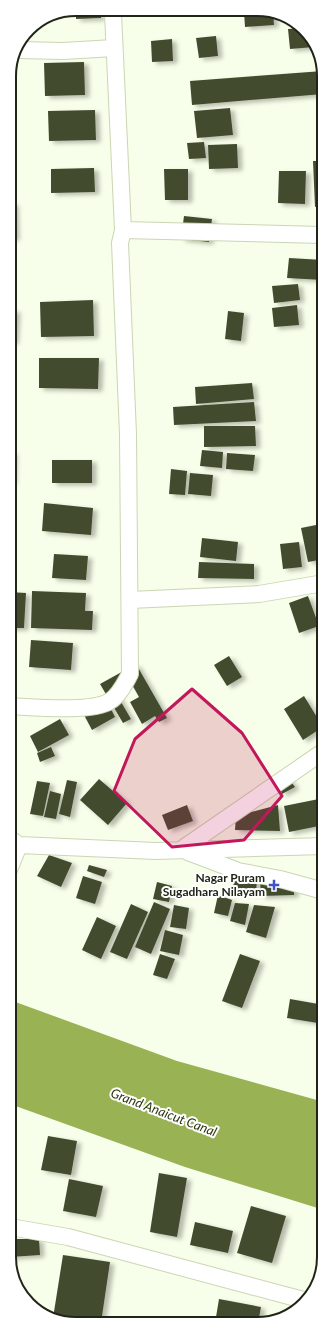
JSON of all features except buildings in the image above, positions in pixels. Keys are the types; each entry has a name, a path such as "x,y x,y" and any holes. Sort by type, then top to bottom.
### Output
{"street":[{"path":"16,706 93,707 110,701 121,690 130,674 128,434 120,243 123,230 117,73 114,48 113,16"},
{"path":"22,50 63,51 114,48"},
{"path":"123,230 317,235"},
{"path":"130,600 259,594 317,584"},
{"path":"182,849 317,755"},
{"path":"16,842 156,851 182,849 317,846"},
{"path":"182,849 238,871 280,879 317,889"},
{"path":"16,1228 68,1237 298,1300"}],"highlighted area":[{"path":"192,689 242,733 282,796 244,840 172,847 114,791 135,739"}],"water":[{"name":"Grand Anaicut Canal","path":"16,1002 177,1061 317,1100 317,1208 185,1167 16,1106"}],"place":[{"name":"Nagar Puram Sugadhara Nilayam","path":"274,885"}]}
